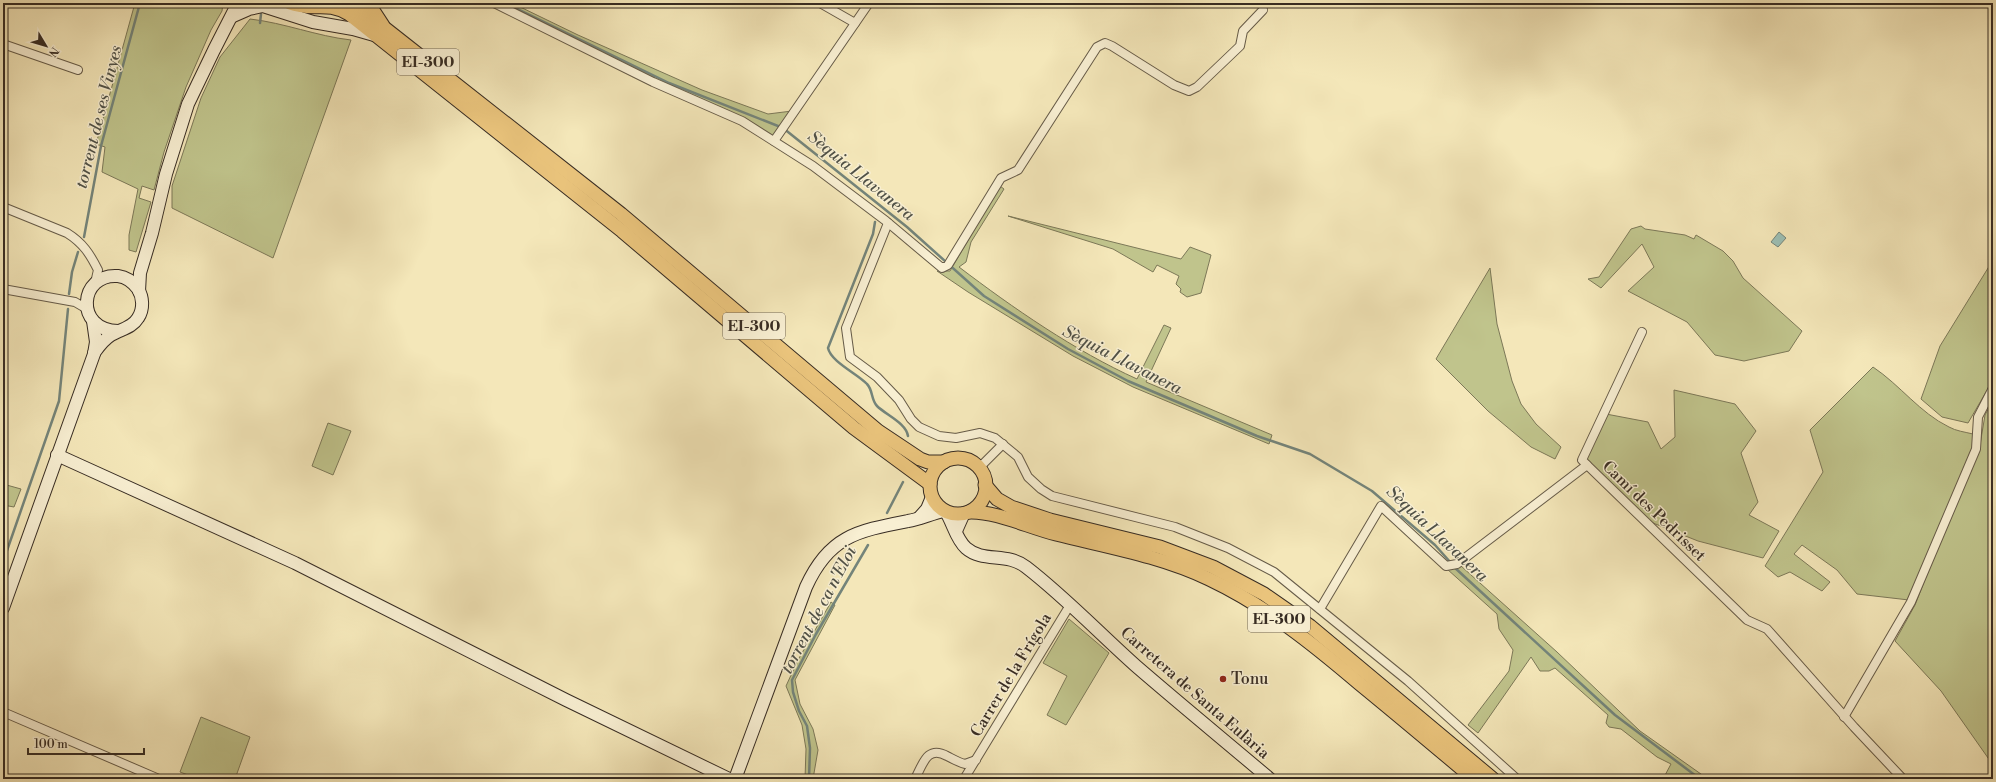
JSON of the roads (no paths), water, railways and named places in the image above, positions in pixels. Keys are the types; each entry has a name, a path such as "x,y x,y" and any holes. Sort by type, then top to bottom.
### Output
{"highway":[{"name":"EI-300","path":"367,3 379,31"}],"main road":[{"name":"EI-300","path":"290,3 306,7 321,4 330,5 342,9 379,31 621,214 878,431 920,459 928,462 944,462 962,459 972,462 979,468 984,477 985,485 997,499 1011,507 1050,520 1132,539 1167,549 1213,567 1264,594 1310,626 1493,779"},
{"name":"EI-300","path":"350,3 379,31 616,226 860,433 910,468 931,491 936,505 945,511 956,514 991,513 1030,527 1156,559 1208,579 1234,592 1258,605 1307,639 1474,779"},
{"path":"931,491 934,472 944,462"},
{"path":"967,513 976,507 984,497 985,485"}],"street":[{"path":"232,3 233,16"},
{"path":"139,291 143,262 152,233 166,174 188,104 211,56 233,16 238,3"},
{"path":"233,16 246,3"},
{"path":"494,3 653,82 742,120 813,166 888,223 942,268 948,265 1001,178 1018,170 1097,47 1105,43 1112,46 1174,85 1189,92 1197,87 1240,46 1243,30 1263,10"},
{"path":"820,3 855,23"},
{"path":"774,141 869,3"},
{"path":"233,16 256,7 264,6 313,22 363,31 379,31"},
{"path":"3,44 78,70"},
{"path":"3,208 67,233 85,247 98,270 95,283 88,294 75,302"},
{"path":"888,223 846,328 850,357 878,377 899,400 911,419 929,433 939,436 956,438 980,433 988,435 1003,444 1018,457 1028,477 1041,489 1052,496 1156,521 1228,548 1274,572 1408,681 1517,779"},
{"path":"95,283 102,278 117,276 136,269 143,262"},
{"path":"93,321 100,328 108,331 126,329 139,317 142,304 139,291 135,284 98,270"},
{"path":"3,289 75,302 87,309"},
{"path":"3,608 94,354 96,342 93,321 87,309 88,294"},
{"path":"94,354 105,340 118,331"},
{"path":"1587,465 1582,460 1642,332"},
{"path":"1844,717 1911,602 1976,448 1978,417 1993,388"},
{"path":"979,468 1003,444"},
{"path":"57,455 295,563 635,734 729,779"},
{"name":"Camí des Pedrisset","path":"1320,609 1381,506 1446,566 1457,564 1587,465 1747,620 1767,629 1844,717 1903,779"},
{"path":"919,518 931,491"},
{"path":"735,779 806,587 820,561 829,550 841,541 865,530 945,511"},
{"name":"Carretera de Santa Eulària","path":"945,511 961,543 971,552 983,556 1005,557 1018,562 1070,605 1137,666 1270,779"},
{"path":"956,532 967,513"},
{"name":"Carrer de la Frígola","path":"964,779 1070,605"},
{"path":"3,712 159,779"},
{"name":"Carrer de la Frígola","path":"915,779 928,755 933,752 939,752 965,764 976,760"}],"water":[{"path":"1779,232 1786,238 1778,247 1771,242"}],"waterway":[{"name":"torrent de ses Vinyes","path":"84,237 101,146 140,3"},
{"name":"Sèquia Llavanera","path":"505,3 669,83 783,128 907,227 984,296 1068,349 1128,381 1257,436 1310,454 1372,491 1435,545 1451,563"},
{"path":"260,23 261,14"},
{"name":"torrent de ca n'Eloi","path":"875,222 873,234 828,348 830,353 839,363 869,386 875,404 900,423 904,427 908,436"},
{"name":"torrent de ses Vinyes","path":"69,294 72,272 78,252"},
{"name":"torrent de ses Vinyes","path":"3,562 59,401 68,309"},
{"name":"torrent de ca n'Eloi","path":"887,513 903,482"},
{"name":"torrent de ca n'Eloi","path":"809,779 810,748 807,726 799,711 793,692 792,680 816,634 868,545"},
{"name":"Sèquia Llavanera","path":"1454,567 1615,715 1700,779"}],"place":[{"name":"Tonu","path":"1223,679"}]}
